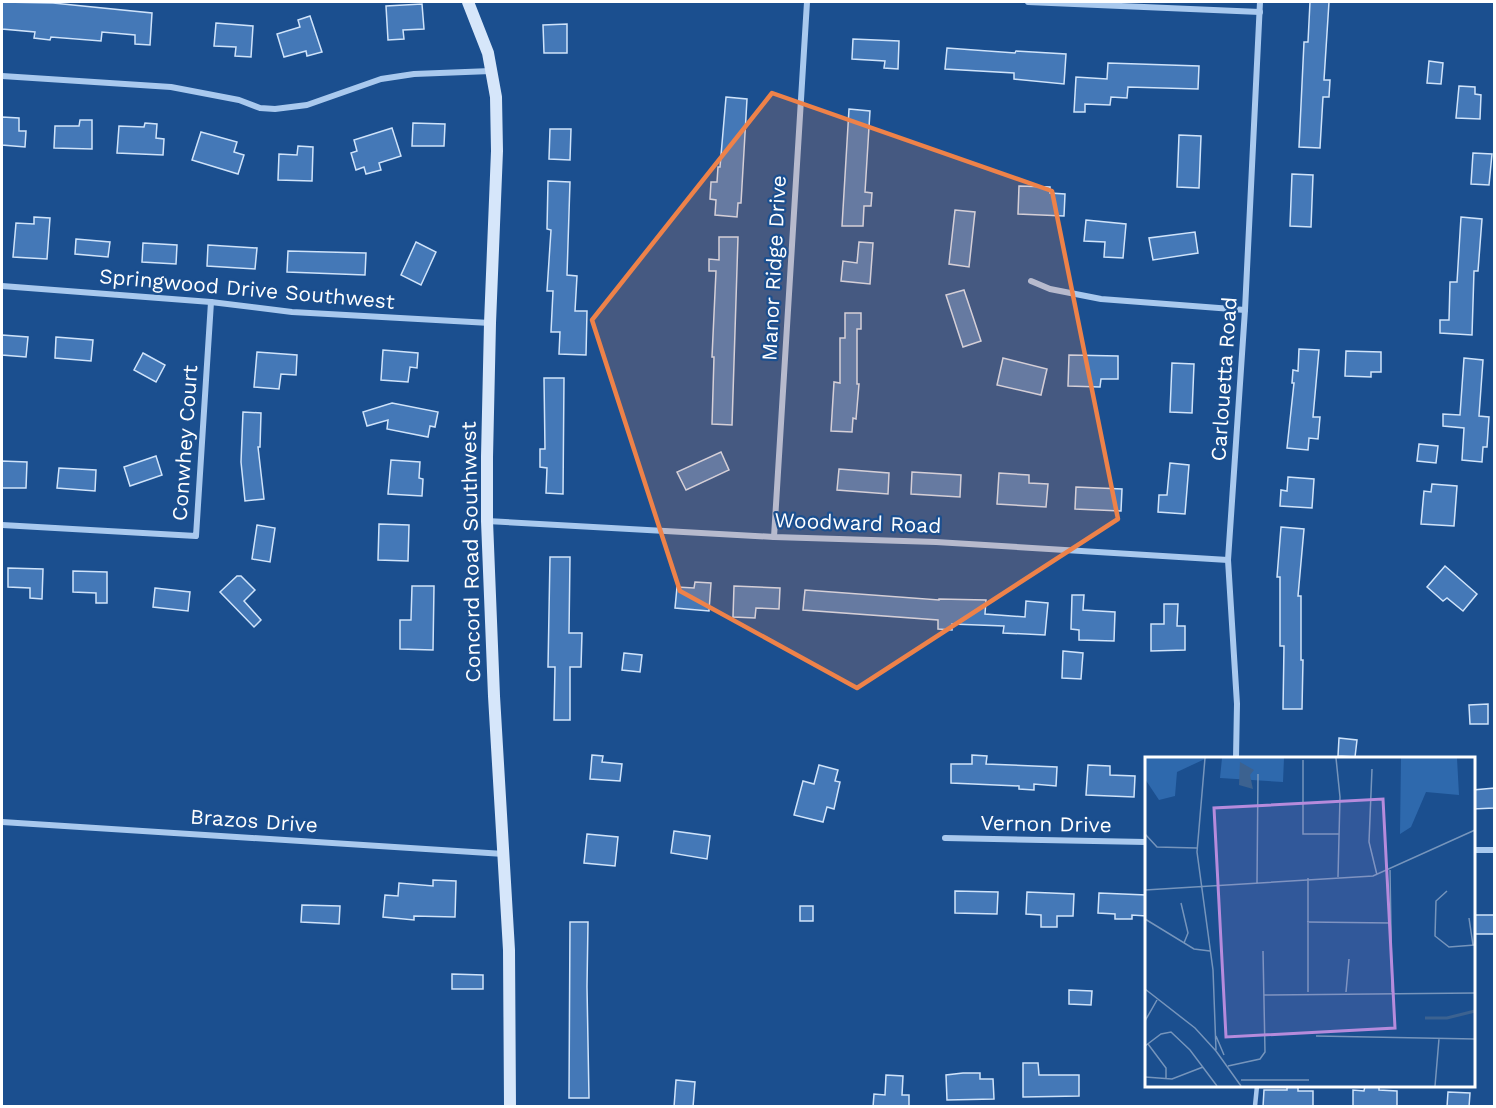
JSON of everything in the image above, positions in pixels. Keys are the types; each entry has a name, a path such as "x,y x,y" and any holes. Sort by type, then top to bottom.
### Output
{"street":[{"name":"Concord Road Southwest","path":"468,2 488,53 496,97 497,151 486,457 494,696 510,960 510,1107"},
{"name":"Manor Ridge Drive","path":"774,537 807,2"},
{"path":"1028,2 1260,12"},
{"name":"Carlouetta Road","path":"1236,757 1237,704 1228,560 1245,310 1260,2"},
{"path":"2,76 171,87 239,100 260,108 275,109 308,105 381,79 414,74 492,71"},
{"path":"1031,281 1050,289 1101,299 1245,310"},
{"name":"Springwood Drive Southwest","path":"2,286 211,302 292,312 490,323"},
{"name":"Conwhey Court","path":"2,525 196,536 211,302"},
{"name":"Woodward Road","path":"487,521 774,537 936,542 1228,560"},
{"name":"Brazos Drive","path":"2,822 504,854"},
{"name":"Vernon Drive","path":"945,838 1145,842"},
{"path":"1475,850 1494,850"}],"lane":[{"path":"1255,1107 1257,1087"}],"highlighted area":[{"path":"772,93 1052,191 1118,519 857,688 680,591 592,320"}],"building":[{"path":"2,2 53,3 152,13 150,45 135,44 135,35 102,32 101,41 51,37 50,40 34,38 35,32 2,29"},
{"path":"1310,2 1329,2 1324,80 1330,80 1329,97 1323,97 1320,148 1299,147 1304,42 1308,42"},
{"path":"422,4 424,29 403,30 404,39 388,40 386,6"},
{"path":"310,16 322,52 307,56 306,51 284,57 277,34 300,27 298,20"},
{"path":"216,23 253,26 251,57 235,56 236,47 214,46"},
{"path":"567,24 567,53 544,53 543,25"},
{"path":"853,39 899,41 898,69 884,68 885,61 852,59"},
{"path":"947,48 1066,54 1064,84 1014,79 1014,73 945,69"},
{"path":"1429,61 1443,63 1441,84 1427,83"},
{"path":"1108,63 1199,66 1198,89 1128,87 1127,98 1111,97 1110,105 1085,104 1085,112 1074,112 1076,77 1107,79"},
{"path":"1459,86 1475,87 1475,94 1481,95 1480,119 1456,118"},
{"path":"726,97 747,99 741,203 738,203 737,217 715,215 716,200 710,199 711,182 717,182 718,167 720,167"},
{"path":"849,109 870,111 865,192 872,193 871,206 864,206 863,226 842,226"},
{"path":"2,117 19,118 19,131 26,131 25,147 2,145"},
{"path":"80,120 92,120 92,149 54,148 55,126 79,126"},
{"path":"145,123 157,124 156,138 164,139 163,155 117,153 119,126 144,127"},
{"path":"413,123 445,124 444,146 412,146"},
{"path":"392,128 401,156 379,163 381,170 366,174 364,167 356,170 351,153 357,151 354,140"},
{"path":"550,129 571,129 570,160 549,159"},
{"path":"201,132 237,142 234,152 244,155 238,174 192,160"},
{"path":"1179,135 1201,136 1199,188 1177,187"},
{"path":"298,146 313,147 312,181 278,180 279,154 297,155"},
{"path":"1473,153 1492,154 1489,185 1471,184"},
{"path":"1292,174 1313,175 1311,227 1290,226"},
{"path":"548,181 570,182 567,275 577,276 575,311 587,311 586,355 559,354 560,332 551,332 553,291 547,291 551,230 547,229"},
{"path":"1019,186 1050,187 1050,193 1065,194 1064,216 1018,214"},
{"path":"955,210 975,212 969,267 949,264"},
{"path":"34,217 50,218 47,259 13,257 16,223 34,224"},
{"path":"1461,217 1482,219 1478,271 1474,271 1472,335 1440,333 1440,320 1449,320 1450,282 1457,282"},
{"path":"1086,220 1126,224 1123,258 1104,257 1105,242 1084,241"},
{"path":"1195,232 1198,253 1153,260 1149,238"},
{"path":"719,237 738,237 732,425 712,424 716,271 709,271 709,259 719,260"},
{"path":"76,239 110,242 108,257 75,254"},
{"path":"416,242 436,252 421,285 401,275"},
{"path":"859,242 873,243 870,284 841,281 843,261 857,263"},
{"path":"143,243 177,245 176,264 142,262"},
{"path":"208,245 257,248 255,269 207,266"},
{"path":"288,251 366,253 365,275 287,272"},
{"path":"964,290 981,341 963,347 946,295"},
{"path":"845,313 861,313 861,329 857,329 857,384 859,384 856,419 853,418 852,432 831,431 834,382 840,383 840,338 845,338"},
{"path":"2,335 28,337 26,357 2,355"},
{"path":"56,337 93,340 91,361 55,358"},
{"path":"1299,349 1319,350 1313,417 1320,417 1318,439 1309,438 1308,450 1287,448 1294,383 1292,383 1293,370 1298,371"},
{"path":"383,350 418,353 417,368 410,367 408,382 381,380"},
{"path":"1346,351 1381,352 1381,372 1371,372 1371,377 1345,376"},
{"path":"257,352 297,355 296,375 281,374 279,389 254,387"},
{"path":"143,353 165,365 156,382 134,370"},
{"path":"1069,355 1118,356 1118,379 1101,379 1100,387 1068,386"},
{"path":"1003,358 1047,369 1041,395 997,385"},
{"path":"1464,358 1483,360 1479,416 1489,417 1487,447 1483,447 1482,462 1462,460 1464,428 1443,426 1443,414 1460,415"},
{"path":"1172,363 1194,364 1192,413 1170,412"},
{"path":"544,378 564,378 563,494 546,493 547,468 540,467 540,449 545,449"},
{"path":"392,403 438,412 435,427 430,426 428,437 387,429 388,420 367,426 363,412"},
{"path":"243,412 261,413 260,447 258,447 264,499 245,501 241,462"},
{"path":"1419,444 1438,446 1436,463 1417,461"},
{"path":"721,452 729,470 686,490 677,472"},
{"path":"156,456 162,475 130,486 124,467"},
{"path":"391,460 420,462 419,478 423,479 422,496 388,494"},
{"path":"2,461 27,462 26,488 2,488"},
{"path":"1170,463 1189,465 1185,514 1158,512 1159,495 1167,495"},
{"path":"59,468 96,470 95,491 57,488"},
{"path":"839,469 889,473 888,494 837,490"},
{"path":"912,472 961,475 960,497 911,494"},
{"path":"999,473 1029,475 1029,483 1048,484 1046,507 997,504"},
{"path":"1288,477 1314,479 1312,508 1280,506 1281,490 1287,491"},
{"path":"1432,484 1457,486 1454,526 1421,524 1424,491 1431,492"},
{"path":"1076,487 1122,489 1121,511 1075,509"},
{"path":"379,524 409,525 408,561 378,560"},
{"path":"257,525 275,528 270,562 252,559"},
{"path":"1281,527 1304,529 1298,596 1301,596 1302,709 1283,709 1284,646 1280,646 1280,577 1277,577"},
{"path":"550,557 570,557 569,633 582,633 581,667 570,667 570,720 554,720 555,667 548,667"},
{"path":"1445,566 1477,594 1463,611 1447,598 1443,601 1427,587"},
{"path":"8,568 43,569 42,599 30,598 30,588 8,587"},
{"path":"73,571 107,572 107,603 96,603 96,593 73,592"},
{"path":"237,576 241,576 255,590 244,601 261,620 254,627 220,592"},
{"path":"695,582 711,583 709,611 675,608 677,587 694,588"},
{"path":"412,586 434,586 433,650 400,649 400,620 411,620"},
{"path":"734,586 780,588 779,609 756,608 755,618 733,617"},
{"path":"155,588 190,592 188,611 153,607"},
{"path":"805,590 939,600 986,600 985,614 1025,617 1026,601 1048,603 1045,635 1003,633 1004,626 952,624 952,630 938,629 938,620 803,610"},
{"path":"1072,595 1084,595 1083,610 1115,612 1114,641 1079,640 1079,630 1071,629"},
{"path":"1164,604 1178,604 1177,626 1185,626 1185,650 1151,651 1151,624 1164,624"},
{"path":"1063,651 1083,653 1081,679 1062,678"},
{"path":"624,653 642,655 640,672 622,670"},
{"path":"1488,704 1488,724 1470,724 1469,705"},
{"path":"1339,738 1357,740 1355,757 1338,756"},
{"path":"592,755 603,756 602,762 622,764 620,781 590,779"},
{"path":"972,755 987,756 986,764 1057,767 1056,786 1034,784 1034,790 1019,789 1019,786 951,783 951,764 972,764"},
{"path":"819,765 838,770 835,781 840,782 834,809 827,807 823,822 794,815 803,781 814,784"},
{"path":"1088,765 1110,766 1110,775 1135,776 1134,797 1086,795"},
{"path":"1494,788 1494,808 1475,809 1475,790"},
{"path":"674,831 710,836 707,859 671,853"},
{"path":"587,834 618,837 615,866 584,863"},
{"path":"433,880 456,881 455,917 414,916 414,920 383,917 385,895 398,896 399,883 433,886"},
{"path":"955,891 998,892 997,914 955,913"},
{"path":"1027,892 1074,894 1073,916 1057,916 1057,927 1041,927 1041,915 1026,914"},
{"path":"1099,893 1145,895 1145,916 1132,915 1132,919 1115,919 1115,914 1098,913"},
{"path":"302,905 340,906 339,924 301,922"},
{"path":"800,906 813,906 813,921 800,921"},
{"path":"1475,915 1494,915 1494,934 1475,934"},
{"path":"570,922 588,922 589,1098 569,1098"},
{"path":"452,974 483,975 483,989 452,989"},
{"path":"1069,990 1092,991 1091,1005 1069,1004"},
{"path":"1023,1063 1038,1063 1039,1075 1079,1075 1079,1096 1023,1097"},
{"path":"980,1073 980,1079 993,1079 994,1099 947,1100 946,1075"},
{"path":"886,1075 903,1076 902,1095 909,1095 909,1107 873,1107 874,1094 885,1095"},
{"path":"676,1080 695,1082 693,1107 674,1107"},
{"path":"1287,1087 1298,1087 1298,1091 1313,1091 1313,1107 1263,1107 1264,1090 1287,1090"},
{"path":"1365,1087 1379,1087 1379,1090 1397,1091 1397,1107 1353,1107 1353,1090 1364,1091"},
{"path":"1448,1092 1470,1093 1469,1107 1447,1107"}]}
